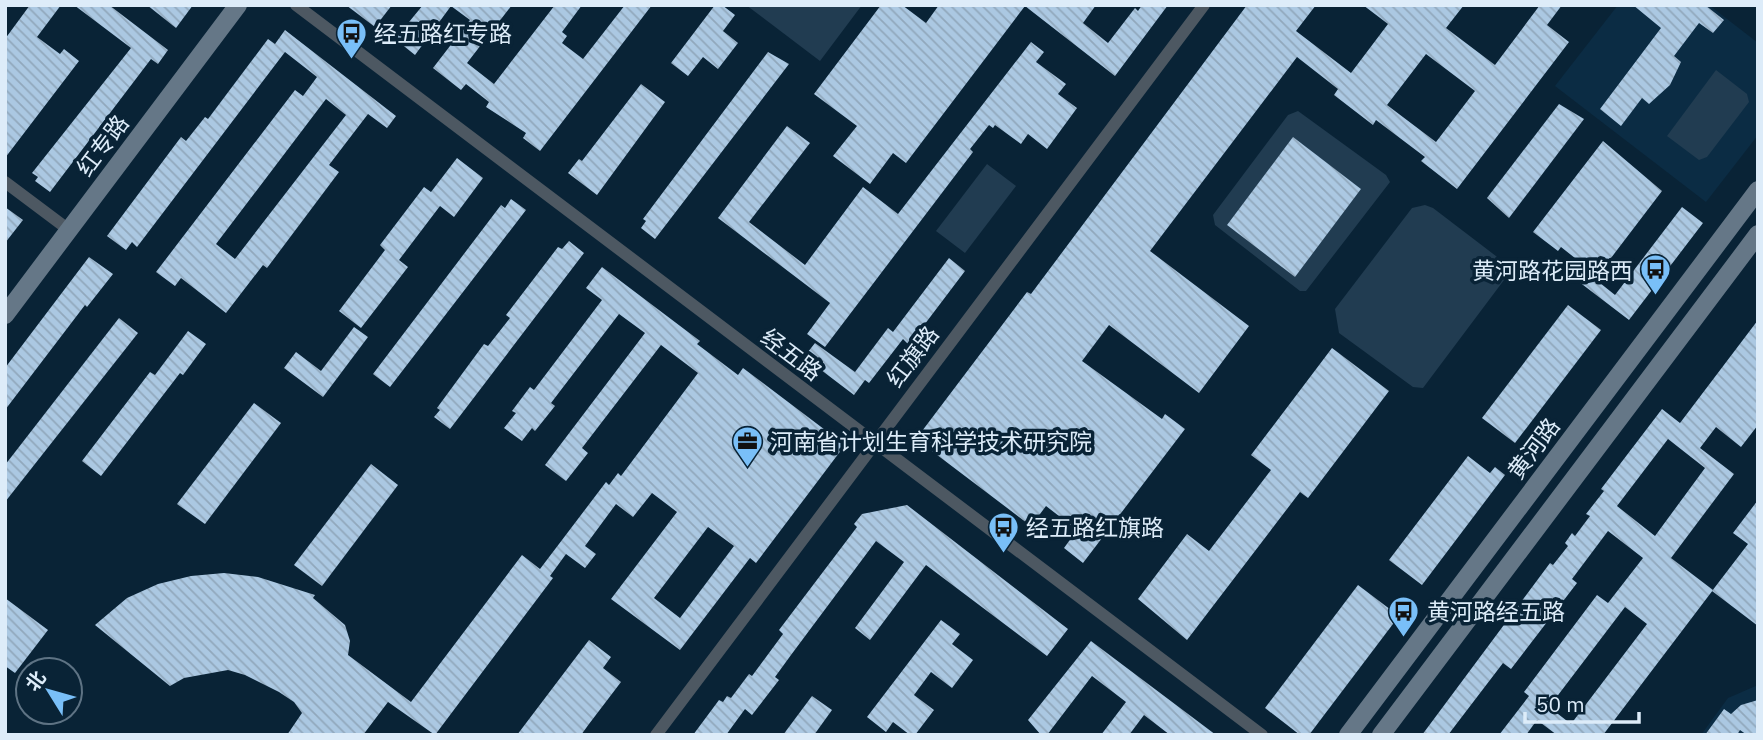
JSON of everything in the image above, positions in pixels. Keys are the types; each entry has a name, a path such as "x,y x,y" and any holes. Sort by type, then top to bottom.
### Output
{"main road":[{"name":"红专路","path":"5,314 239,5"},
{"name":"黄河路","path":"1348,735 1758,190"},
{"path":"1381,735 1758,234"}],"street":[{"name":"经五路","path":"296,5 1262,735"},
{"name":"红旗路","path":"656,735 1203,5"},
{"path":"5,182 69,230"}],"shaded area":[{"path":"746,5 862,5 820,61"},
{"path":"1618,5 1709,5 1758,43 1758,135 1706,202 1555,86"},
{"path":"1716,70 1747,94 1749,102 1707,157 1699,160 1667,136"},
{"path":"1298,111 1386,175 1390,182 1306,291 1300,291 1215,225 1213,215 1288,115","holes":["1293,138 1361,189 1295,277 1227,225"]},
{"path":"987,164 1016,186 965,253 936,231"},
{"path":"1425,205 1433,208 1509,266 1510,272 1423,388 1413,387 1339,333 1335,309 1412,208"},
{"path":"1758,685 1758,735 1701,735 1728,698"}],"building":[{"path":"30,5 61,5 37,37 60,54 64,49 79,61 5,158 5,39"},
{"path":"74,5 109,5 168,50 158,64 151,59 50,192 35,181 38,177 32,173 131,48"},
{"path":"147,5 193,5 176,28"},
{"path":"346,5 392,5 375,27"},
{"path":"423,5 512,5 467,63 494,84 555,5 582,5 562,32 567,36 562,43 583,59 625,5 652,5 540,151 523,138 526,133 486,107 489,102 466,84 461,90 433,68 470,20 451,6 415,55 395,39"},
{"path":"715,5 722,5 735,15 723,31 738,43 718,69 703,57 688,76 671,63"},
{"path":"881,5 902,5 926,23 939,5 1096,5 1083,23 1108,43 1135,8 1138,11 1142,5 1168,5 1115,76 1025,6 906,163 893,153 870,184 833,156 857,126 814,94"},
{"path":"1247,5 1316,5 1296,31 1351,73 1388,24 1363,5 1464,5 1446,28 1495,65 1540,5 1562,5 1547,25 1569,42 1457,189 1421,161 1425,157 1376,120 1373,125 1334,95 1338,89 1297,57 1150,251 1249,326 1199,393 1109,325 1082,361 1162,419 1165,414 1185,429 1083,563 1064,548 1077,530 1046,506 1031,526 916,439 1027,292 1031,294","holes":["1426,54 1475,91 1436,142 1387,105"]},
{"path":"1633,5 1705,5 1724,20 1713,33 1699,23 1674,56 1681,62 1670,85 1649,104 1642,98 1621,126 1600,109 1661,28"},
{"path":"285,30 396,116 387,128 368,114 329,165 339,172 267,268 263,265 226,313 181,278 175,286 156,272 295,90 303,96 317,77 285,52 137,247 132,242 126,250 107,236 181,137 186,141 205,117 208,119 268,39 275,44","holes":["326,99 346,115 235,259 216,244"]},
{"path":"1031,42 1044,52 1036,62 1066,84 1058,94 1077,108 1047,149 1028,134 1021,144 995,125 993,128 989,125 970,149 973,152 825,347 807,334 830,303 718,218 787,126 810,143 749,222 805,265 863,187 898,214"},
{"path":"768,52 789,64 655,239 641,228 646,221 643,219"},
{"path":"641,84 665,102 597,195 568,173 579,159 582,161"},
{"path":"1559,104 1584,119 1509,218 1487,198"},
{"path":"1293,137 1361,189 1295,277 1227,225"},
{"path":"1603,141 1662,191 1595,279 1615,295 1682,207 1703,223 1629,320 1570,275 1580,262 1561,247 1558,251 1533,232"},
{"path":"457,158 483,178 454,217 440,206 399,260 408,267 361,328 339,311 385,250 380,245 424,187 431,192"},
{"path":"511,199 526,210 390,387 373,374 501,205 505,208"},
{"path":"5,207 23,220 5,243"},
{"path":"569,241 584,253 450,429 434,417 440,410 437,408 484,344 488,346 510,318 506,315 558,247 562,249"},
{"path":"89,257 113,274 87,307 85,305 5,410 5,368"},
{"path":"949,258 965,271 909,345 903,339 869,383 865,380 854,395 804,357 815,343 855,372 888,328 893,332"},
{"path":"602,267 700,341 697,344 738,375 743,368 845,445 756,563 750,558 680,650 611,599 677,512 652,493 633,517 616,504 585,546 596,554 585,568 566,554 550,576 553,578 435,735 388,702 363,735 287,735 302,713 294,702 279,692 245,675 228,670 184,678 170,686 95,625 127,598 158,584 191,576 224,573 258,577 315,595 313,598 345,625 350,641 348,655 411,702 522,555 540,569 606,482 609,485 618,473 621,476 698,373 661,345 582,448 588,453 566,481 545,465 645,333 619,314 551,403 555,406 535,431 532,428 522,441 504,428 516,413 512,411 530,387 534,390 602,300 586,288","holes":["708,527 734,546 680,618 654,598"]},
{"path":"1568,305 1601,330 1515,443 1482,418"},
{"path":"119,318 138,333 5,502 5,465"},
{"path":"1758,320 1758,425 1741,447 1716,427 1700,448 1734,474 1671,558 1713,590 1603,735 1557,735 1537,720 1526,735 1499,735 1529,696 1524,692 1597,595 1608,603 1643,558 1608,531 1572,579 1577,583 1511,669 1503,663 1448,735 1422,735 1550,563 1553,565 1568,546 1565,543 1572,533 1575,536 1590,516 1586,514 1604,491 1601,489 1662,409 1680,423","holes":["1668,439 1705,468 1655,536 1617,506","1625,607 1647,624 1571,724 1549,707"]},
{"path":"354,327 368,337 323,397 284,368 296,352 321,371"},
{"path":"188,331 206,344 183,375 180,373 101,476 82,461 150,372 155,375"},
{"path":"1332,348 1389,391 1308,498 1300,492 1187,640 1138,599 1187,534 1209,551 1271,470 1251,455"},
{"path":"254,403 281,423 205,524 177,504"},
{"path":"1468,456 1490,473 1495,467 1505,475 1422,585 1389,560"},
{"path":"371,464 398,485 322,586 294,565"},
{"path":"1758,500 1758,626 1712,591 1748,544 1733,533"},
{"path":"907,505 1068,629 1047,656 926,565 870,640 855,628 904,562 876,541 775,677 779,680 752,715 745,709 726,735 693,735 719,700 723,702 727,696 731,698 749,674 752,676 783,634 779,630 857,527 854,524 862,514"},
{"path":"1358,585 1399,616 1309,735 1300,735 1265,708"},
{"path":"5,598 48,630 28,656 14,656 14,672 5,666"},
{"path":"941,620 960,634 952,644 973,660 952,688 931,672 914,695 934,710 915,735 910,735 893,722 886,732 867,717"},
{"path":"589,640 611,657 603,668 621,682 581,735 517,735"},
{"path":"1091,641 1216,735 1170,735 1144,715 1129,735 1101,735 1126,702 1092,676 1047,735 1041,735 1028,720"},
{"path":"812,696 832,710 814,735 783,735"},
{"path":"1758,700 1758,735 1747,735 1740,730 1737,735 1705,735 1724,709 1731,714 1741,705"}],"place":[{"name":"经五路红专路","path":"351,60"},
{"name":"黄河路花园路西","path":"1656,297"},
{"name":"河南省计划生育科学技术研究院","path":"747,468"},
{"name":"经五路红旗路","path":"1003,554"},
{"name":"黄河路经五路","path":"1404,638"}]}
